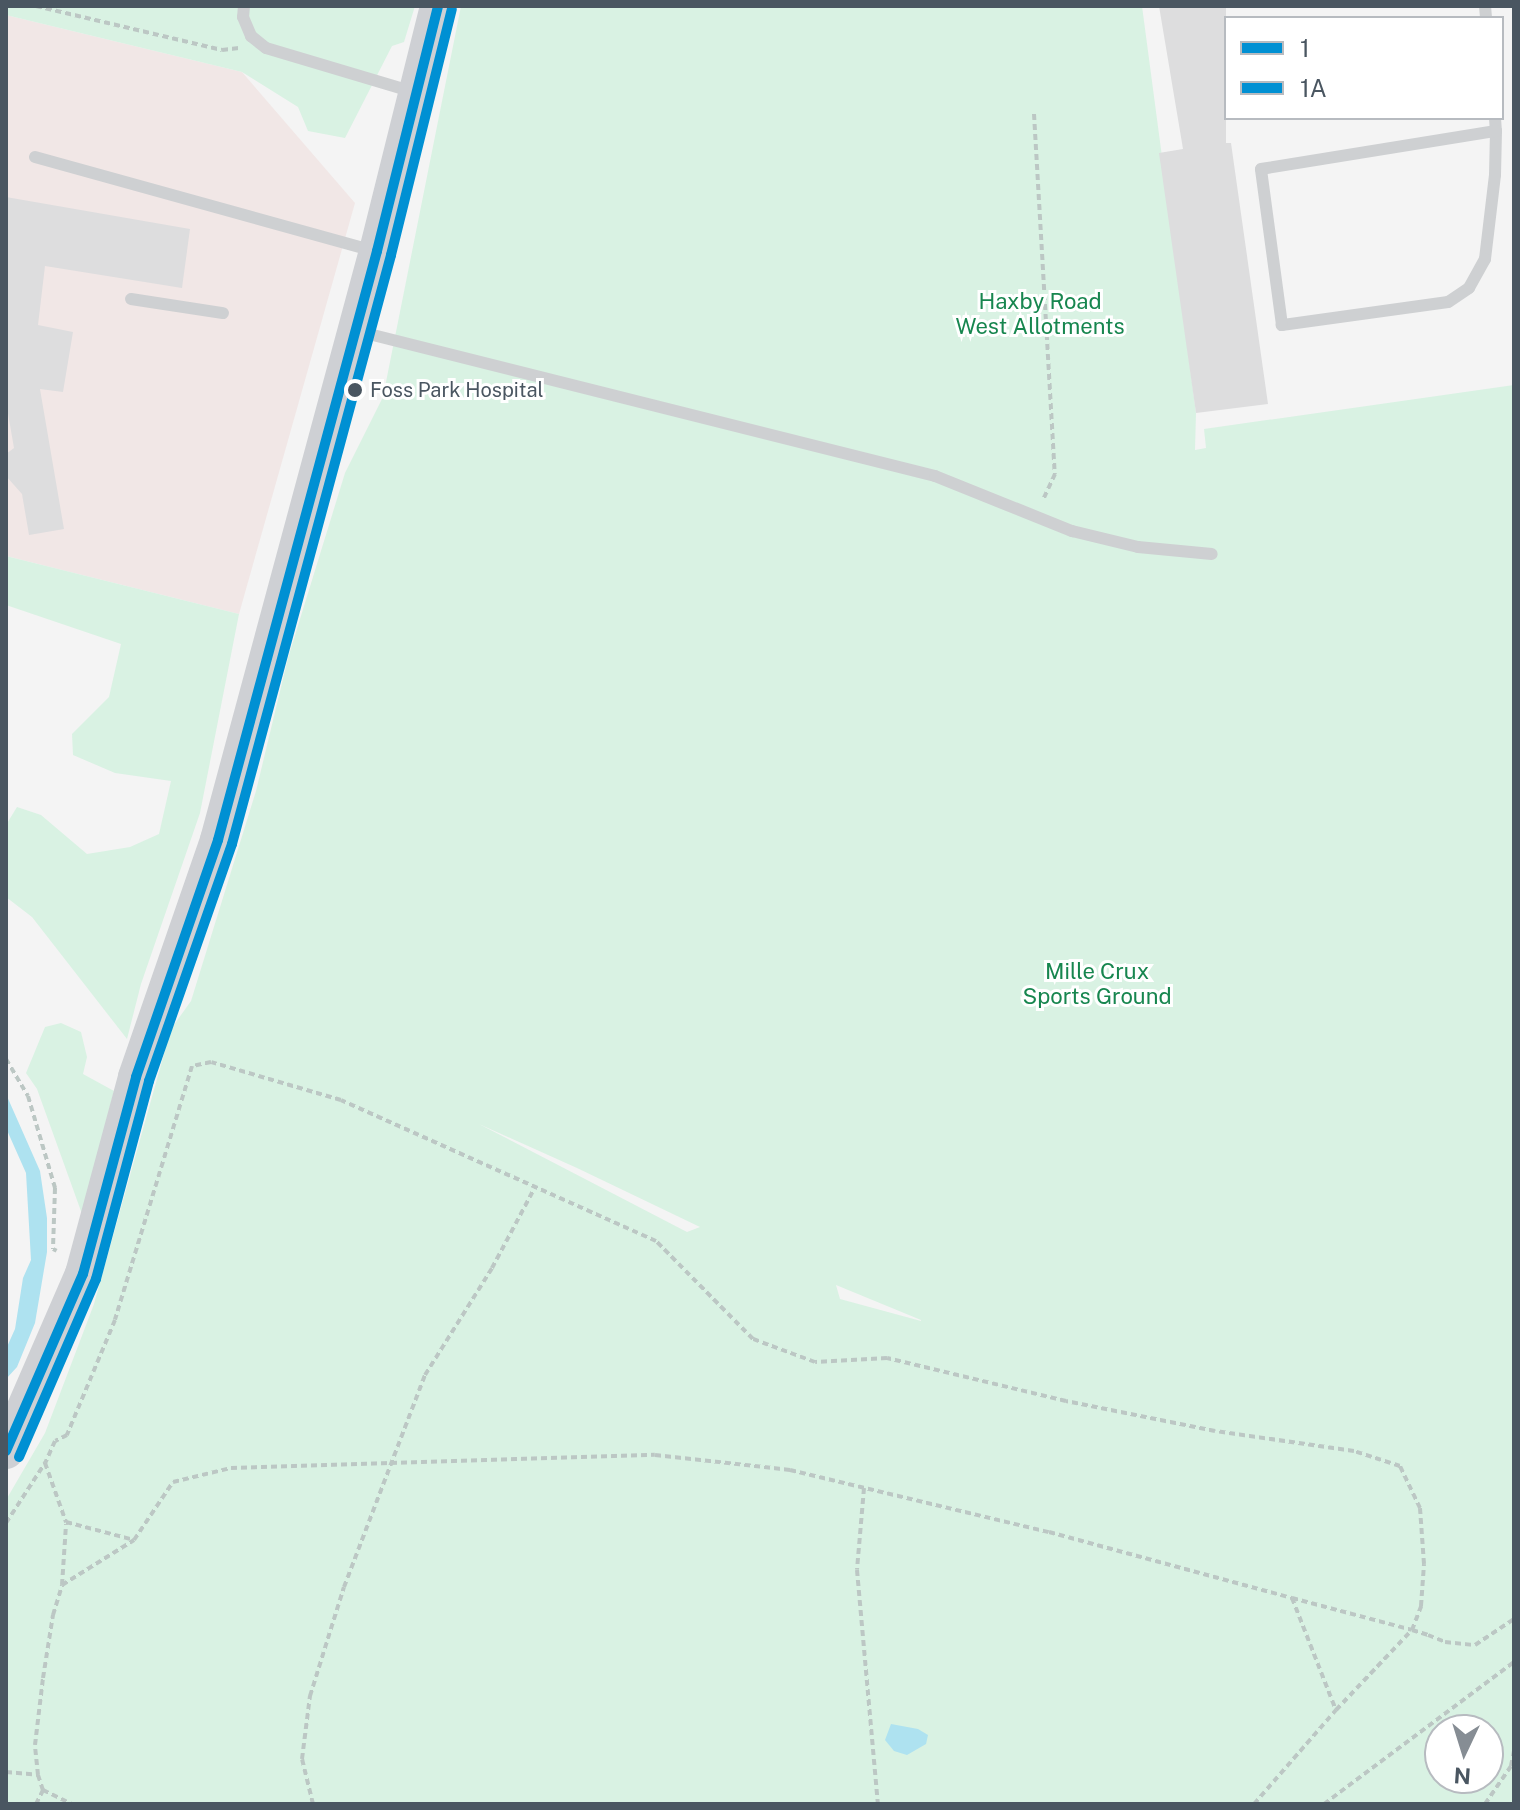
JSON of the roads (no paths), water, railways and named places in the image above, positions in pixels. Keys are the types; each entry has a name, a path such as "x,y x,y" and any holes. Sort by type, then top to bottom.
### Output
{"street":[{"path":"6,1451 83,1274 136,1077 218,840 377,251 438,6"}],"lane":[{"path":"244,6 243,17 251,36 261,44 417,93"},
{"path":"1495,124 1495,175 1485,259 1469,288 1448,302 1282,325 1261,169 1495,124"},
{"path":"35,157 377,251"},
{"path":"131,299 223,313"},
{"path":"354,330 935,476 1072,531 1138,547 1212,554"}],"water":[{"path":"6,1094 40,1171 47,1218 47,1252 35,1323 17,1367 6,1379 6,1349 15,1329 23,1278 31,1260 26,1173 6,1128"},
{"path":"891,1724 918,1729 928,1735 926,1744 907,1755 894,1751 885,1740"}],"place":[{"name":"Foss Park Hospital","path":"355,390"}],"park label":[{"name":"Haxby Road West Allotments","path":"1040,314"},
{"name":"Mille Crux Sports Ground","path":"1097,984"}]}
